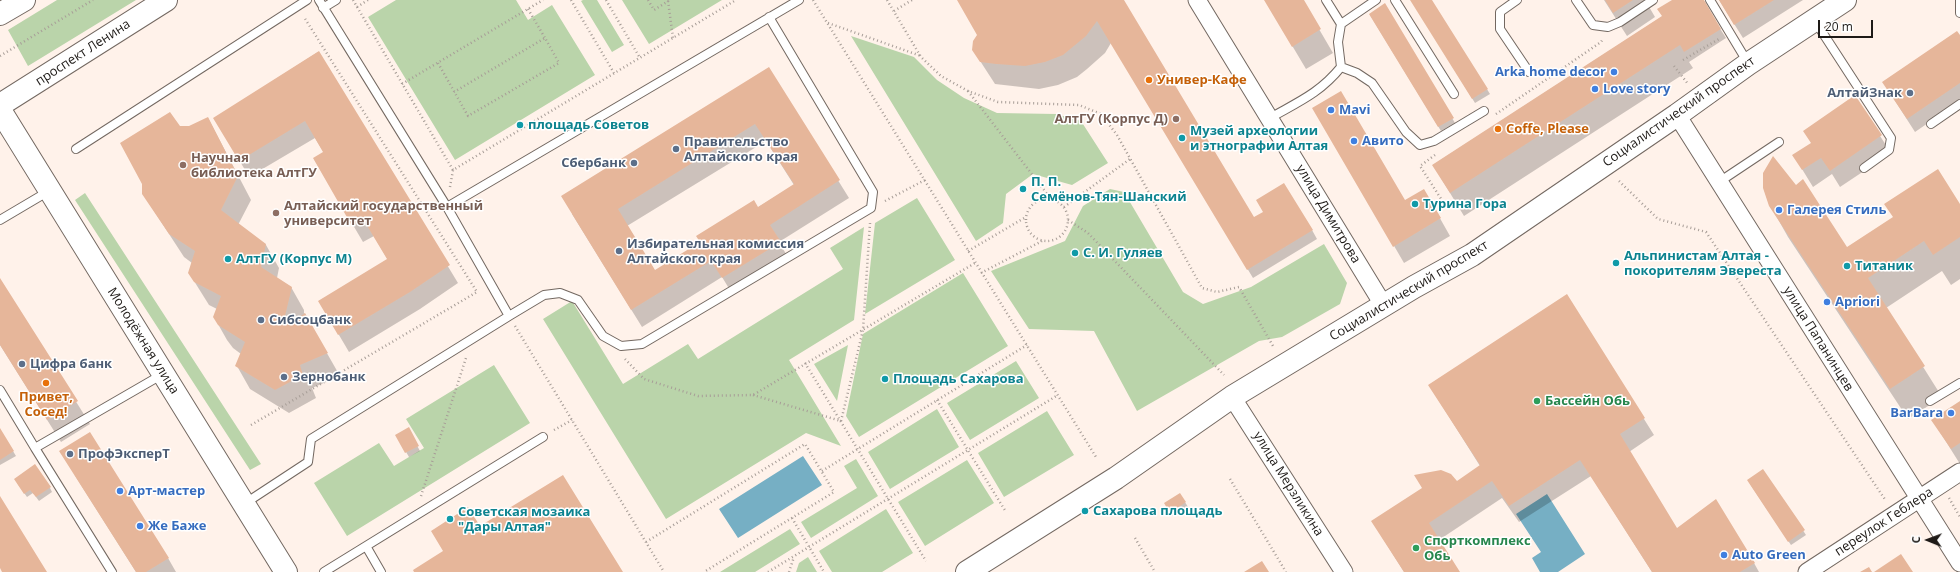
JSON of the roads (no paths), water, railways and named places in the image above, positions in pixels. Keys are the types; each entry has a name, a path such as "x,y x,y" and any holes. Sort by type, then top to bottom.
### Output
{"street":[{"path":"0,14 24,0"},
{"name":"проспект Ленина","path":"0,105 166,0"},
{"name":"улица Димитрова","path":"1197,0 1384,306"},
{"name":"Социалистический проспект","path":"967,572 1116,478 1232,397 1414,287 1472,255 1677,115 1748,64 1845,0"},
{"name":"Молодёжная улица","path":"0,110 286,572"},
{"name":"улица Папанинцев","path":"1677,115 1960,563"},
{"name":"улица Мерзликина","path":"1232,397 1344,572"},
{"name":"переулок Геблера","path":"1808,572 1960,472"}],"lane":[{"path":"76,149 307,0"},
{"path":"319,0 447,207 509,316"},
{"path":"323,8 336,0"},
{"path":"447,207 799,0"},
{"path":"1270,118 1314,94 1329,82 1341,67 1338,42 1341,24 1326,0"},
{"path":"1341,24 1376,0"},
{"path":"1395,0 1454,94"},
{"path":"1518,0 1500,12 1500,29 1529,72"},
{"path":"1576,0 1593,25 1608,27 1620,22 1653,0"},
{"path":"1710,0 1748,64"},
{"path":"1960,0 1960,13"},
{"path":"243,504 308,462 311,439 472,338 544,295 560,293 578,300 603,336 621,346 642,344 871,208 873,192 770,17"},
{"path":"1814,20 1891,138 1889,150 1864,168"},
{"path":"1341,67 1357,73 1372,83 1406,132 1420,145 1434,141 1484,110"},
{"path":"1931,124 1960,104"},
{"path":"1719,182 1779,142"},
{"path":"0,220 50,190"},
{"path":"35,448 163,374"},
{"path":"1930,401 1960,383"},
{"path":"0,390 112,572"},
{"path":"324,572 543,436"},
{"path":"366,546 381,572"}],"water":[{"path":"803,456 822,485 738,538 719,509"},
{"path":"1547,494 1585,554 1558,572 1540,572 1532,558 1541,552 1516,514"}],"place":[{"name":"Arka home decor","path":"1614,72"},
{"name":"Универ-Кафе","path":"1149,80"},
{"name":"Love story","path":"1595,89"},
{"name":"АлтайЗнак","path":"1910,93"},
{"name":"Mavi","path":"1331,110"},
{"name":"АлтГУ (Корпус Д)","path":"1176,119"},
{"name":"площадь Советов","path":"520,125"},
{"name":"Coffe, Please","path":"1498,129"},
{"name":"Музей археологии и этнографии Алтая","path":"1182,138"},
{"name":"Авито","path":"1354,141"},
{"name":"Правительство Алтайского края","path":"676,149"},
{"name":"Сбербанк","path":"634,163"},
{"name":"Научная библиотека АлтГУ","path":"183,165"},
{"name":"П. П. Семёнов-Тян-Шанский","path":"1023,189"},
{"name":"Турина Гора","path":"1415,204"},
{"name":"Галерея Стиль","path":"1779,210"},
{"name":"Алтайский государственный университет","path":"276,213"},
{"name":"Избирательная комиссия Алтайского края","path":"619,251"},
{"name":"С. И. Гуляев","path":"1075,253"},
{"name":"АлтГУ (Корпус М)","path":"228,259"},
{"name":"Альпинистам Алтая - покорителям Эвереста","path":"1616,263"},
{"name":"Титаник","path":"1847,266"},
{"name":"Apriori","path":"1827,302"},
{"name":"Сибсоцбанк","path":"261,320"},
{"name":"Цифра банк","path":"22,364"},
{"name":"Зернобанк","path":"284,377"},
{"name":"Площадь Сахарова","path":"885,379"},
{"name":"Привет, Сосед!","path":"46,383"},
{"name":"Бассейн Обь","path":"1537,401"},
{"name":"BarBara","path":"1951,413"},
{"name":"ПрофЭксперТ","path":"70,454"},
{"name":"Арт-мастер","path":"120,491"},
{"name":"Сахарова площадь","path":"1085,511"},
{"name":"Советская мозаика \"Дары Алтая\"","path":"450,519"},
{"name":"Же Баже","path":"140,526"},
{"name":"Спорткомплекс Обь","path":"1416,548"},
{"name":"Auto Green","path":"1724,555"}]}
